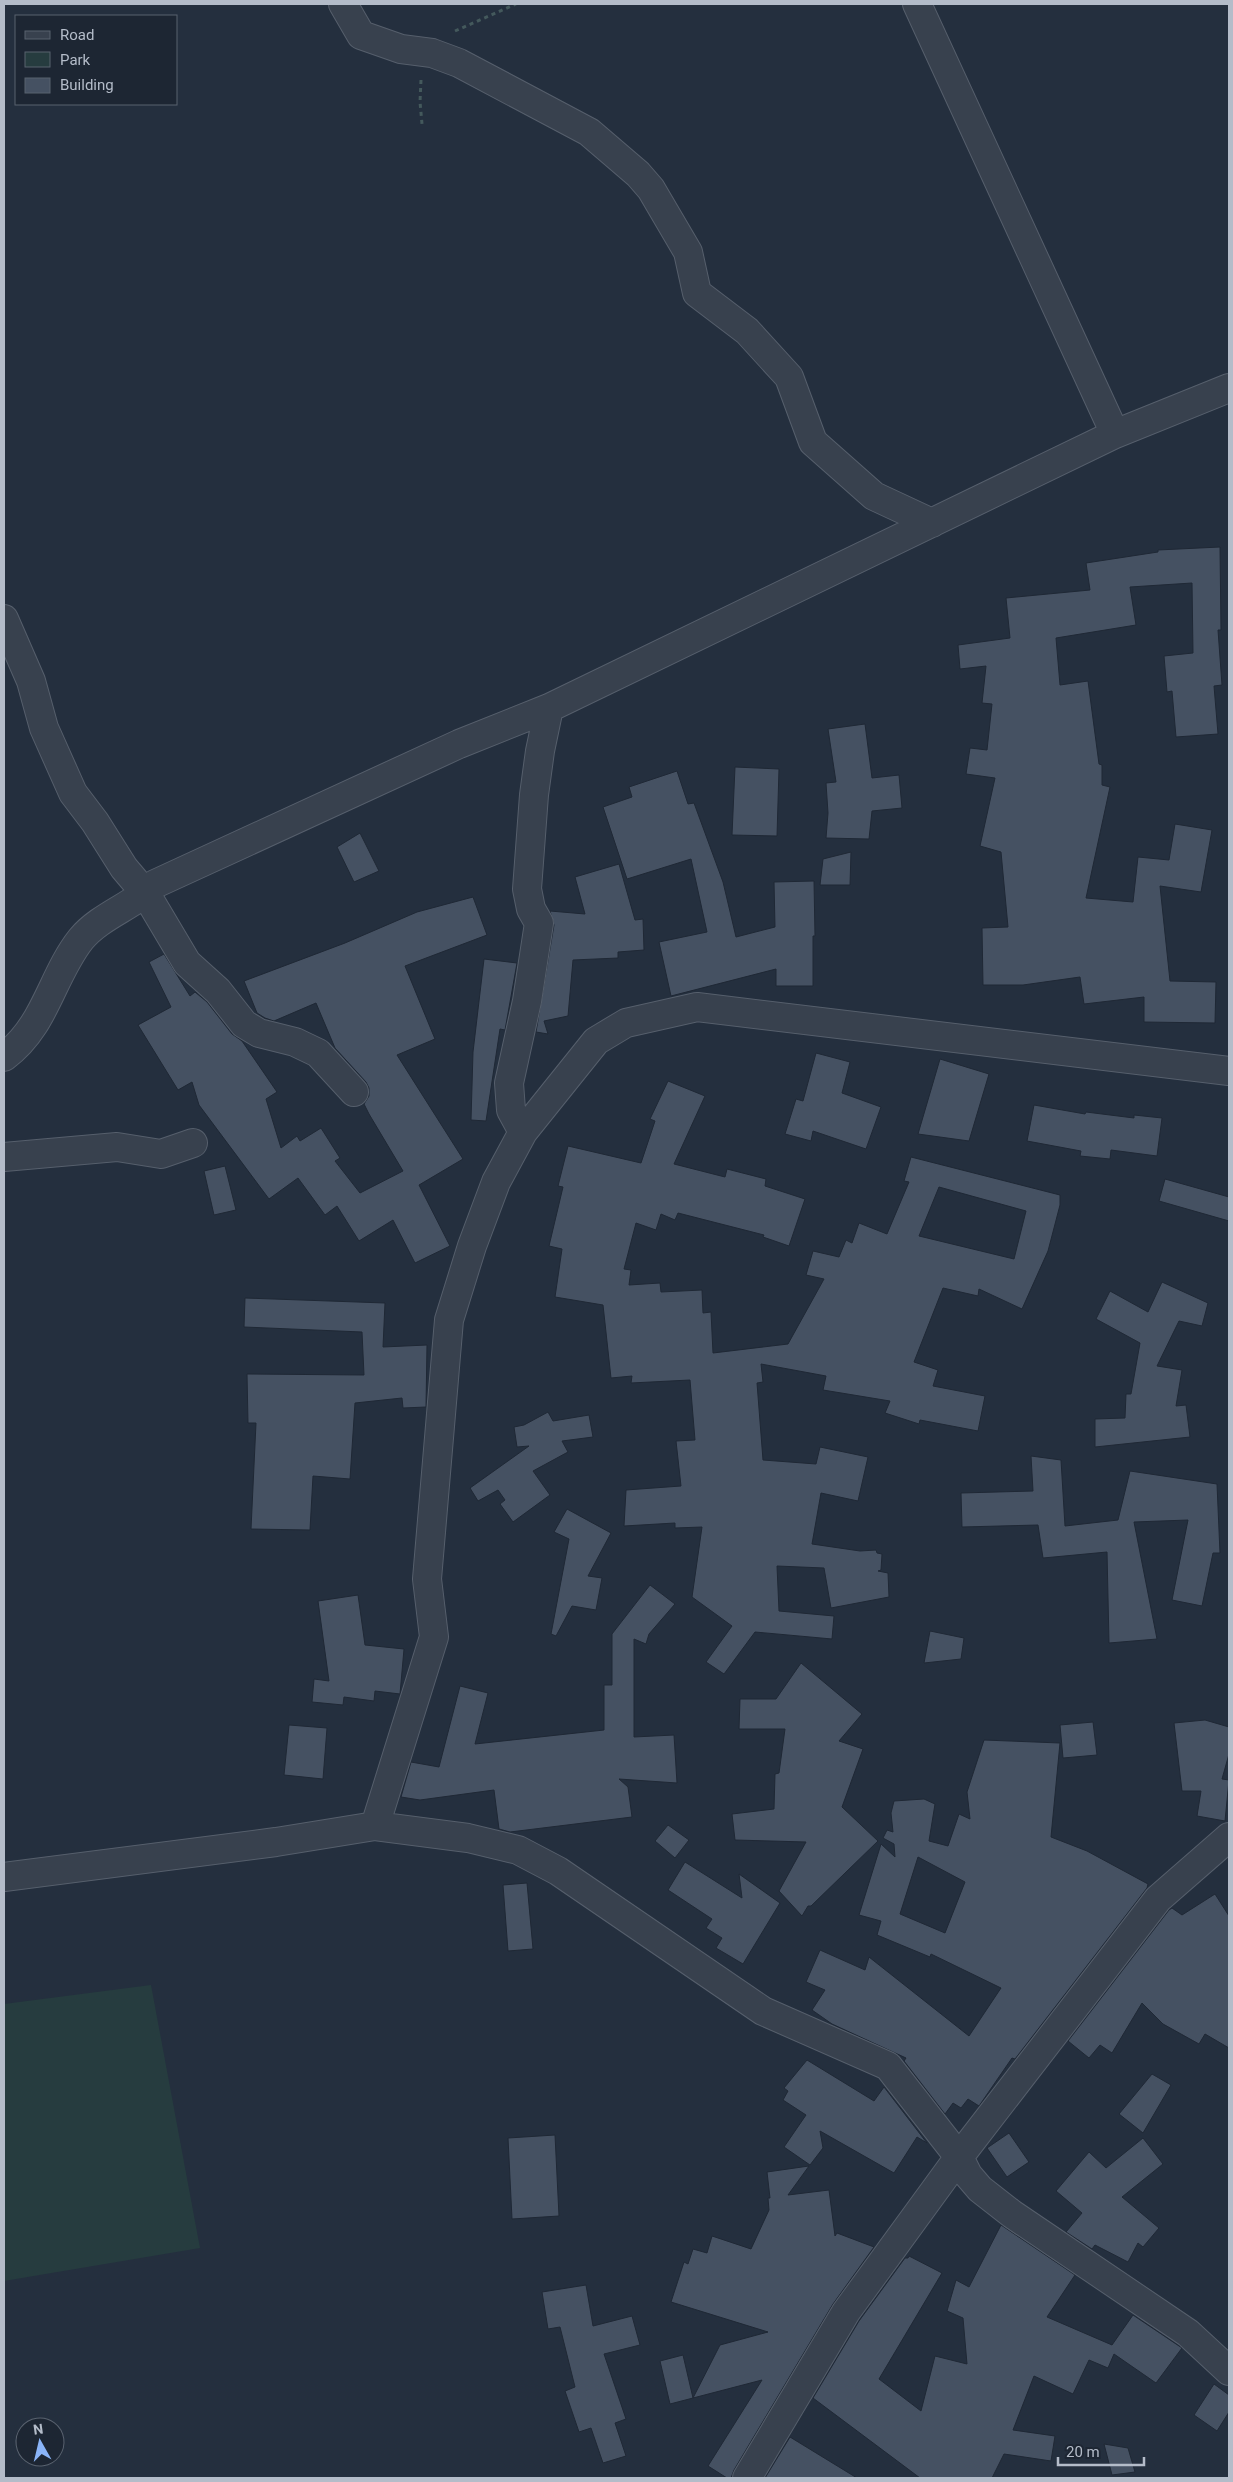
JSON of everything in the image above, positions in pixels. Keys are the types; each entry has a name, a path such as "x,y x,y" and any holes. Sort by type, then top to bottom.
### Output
{"street":[{"path":"343,4 361,36 401,49 432,53 459,63 589,132 638,174 655,195 688,252 697,293 747,330 789,377 813,442 874,496 932,523"},
{"path":"918,4 1115,434"},
{"path":"4,1057 32,1029 81,939 94,927 146,894 155,884 459,744 549,708 1115,434 1229,388"},
{"path":"4,619 31,681 44,728 73,793 95,822 124,868 146,894 188,963 218,991 244,1024 259,1033 296,1042 318,1053 354,1092"},
{"path":"523,1132 512,1110 509,1083 527,1001 539,923 531,909 527,889 534,795 549,708"},
{"path":"375,1826 434,1637 427,1579 449,1320 472,1246 496,1182 523,1132 596,1041 626,1023 697,1007 1229,1071"},
{"path":"4,1157 117,1147 161,1154 193,1143"},
{"path":"4,1877 276,1842 375,1826 468,1838 518,1850 558,1872 763,2011 888,2066 958,2157 968,2175 980,2189 1012,2214 1188,2333 1229,2371"},
{"path":"747,2478 846,2312 958,2157 1158,1899 1229,1837"}],"green space":[{"path":"151,1985 200,2248 4,2281 4,2004"}],"building":[{"path":"1220,547 1221,630 1218,630 1222,685 1214,686 1218,734 1176,737 1172,691 1167,692 1164,656 1193,653 1192,583 1130,587 1136,625 1056,638 1060,685 1088,681 1099,764 1102,765 1102,785 1110,787 1086,898 1133,902 1138,857 1169,860 1175,824 1212,830 1201,892 1160,886 1170,981 1216,982 1215,1023 1144,1022 1144,997 1084,1004 1080,977 1023,985 983,985 982,928 1008,927 1001,852 980,846 995,778 966,774 970,748 987,750 992,704 982,703 986,666 960,669 958,645 1010,638 1006,598 1090,590 1086,563 1158,552 1158,550"},
{"path":"865,724 872,778 899,775 902,808 872,811 869,839 826,838 828,813 826,783 836,782 828,729"},
{"path":"735,767 779,769 777,836 732,835"},
{"path":"677,771 688,804 694,803 723,882 736,937 775,927 774,882 814,881 815,936 813,936 813,986 776,986 776,969 671,996 659,942 707,932 691,859 627,879 603,807 632,797 629,787"},
{"path":"360,833 379,871 354,882 337,847"},
{"path":"851,852 850,885 820,885 823,859"},
{"path":"619,864 635,920 643,919 644,950 618,952 618,958 573,960 568,1016 544,1021 548,1034 536,1032 554,925 550,911 585,914 575,877"},
{"path":"473,897 487,935 405,966 435,1039 397,1055 463,1159 419,1185 450,1246 415,1263 393,1220 359,1241 337,1206 325,1215 298,1178 269,1199 199,1105 192,1082 178,1090 138,1025 171,1007 149,962 164,954 190,996 195,992 207,1002 232,1034 242,1041 277,1092 266,1099 281,1148 297,1136 300,1141 321,1128 340,1158 335,1161 360,1193 403,1171 364,1104 369,1096 369,1088 366,1082 335,1048 316,1003 274,1021 257,1013 244,981 345,943 417,912"},
{"path":"484,959 517,963 505,1030 500,1029 486,1121 471,1120 473,1052"},
{"path":"816,1053 850,1062 842,1093 881,1107 866,1149 813,1131 811,1141 785,1134 796,1099 803,1101"},
{"path":"940,1059 989,1074 969,1141 918,1134"},
{"path":"668,1081 705,1096 674,1164 725,1177 727,1169 766,1179 765,1186 805,1199 789,1246 763,1237 764,1235 678,1213 675,1220 661,1214 656,1230 636,1223 624,1269 631,1270 629,1285 660,1283 661,1292 702,1290 703,1313 711,1312 713,1353 788,1344 824,1279 806,1275 813,1251 839,1257 846,1240 852,1243 859,1223 887,1234 909,1182 904,1181 911,1157 1060,1195 1060,1205 1048,1251 1022,1309 979,1289 978,1296 943,1288 914,1362 938,1370 933,1386 985,1396 978,1431 920,1420 919,1424 885,1413 890,1401 823,1390 826,1376 761,1364 763,1382 757,1383 763,1460 816,1464 820,1447 868,1457 858,1501 821,1493 812,1544 860,1551 876,1550 877,1553 882,1554 881,1570 878,1571 888,1573 889,1597 831,1608 824,1568 777,1566 779,1611 834,1616 832,1639 755,1632 724,1674 706,1662 732,1626 692,1597 702,1527 675,1528 675,1523 624,1526 626,1490 681,1486 676,1441 695,1440 690,1380 631,1383 632,1376 611,1378 603,1305 555,1297 562,1249 549,1246 563,1187 558,1186 568,1146 641,1163 655,1121 650,1119","holes":["939,1187 1026,1211 1014,1259 919,1236"]},
{"path":"1034,1105 1085,1114 1086,1112 1134,1118 1134,1115 1162,1118 1157,1156 1111,1150 1110,1159 1080,1156 1081,1151 1027,1141"},
{"path":"225,1166 236,1210 214,1215 204,1171"},
{"path":"1165,1179 1229,1197 1229,1221 1159,1201"},
{"path":"1162,1282 1208,1303 1202,1326 1179,1321 1157,1366 1182,1370 1176,1406 1186,1405 1190,1437 1095,1447 1095,1419 1125,1418 1126,1394 1131,1394 1140,1343 1096,1319 1110,1291 1148,1312"},
{"path":"245,1298 385,1303 383,1347 427,1345 426,1407 403,1408 402,1398 355,1403 350,1479 313,1476 310,1530 251,1529 256,1423 248,1423 247,1374 364,1375 362,1332 244,1327"},
{"path":"548,1412 553,1421 589,1415 593,1437 562,1441 568,1452 533,1471 550,1495 513,1522 500,1504 505,1500 498,1490 478,1501 470,1488 529,1446 517,1447 514,1427 524,1425"},
{"path":"1031,1456 1061,1460 1065,1526 1118,1520 1130,1471 1217,1484 1220,1553 1213,1553 1202,1606 1172,1600 1188,1520 1134,1522 1157,1639 1109,1643 1107,1552 1043,1558 1038,1525 962,1527 961,1493 1033,1491"},
{"path":"567,1509 611,1533 588,1576 602,1578 596,1610 572,1606 556,1636 551,1634 569,1539 554,1532"},
{"path":"650,1585 675,1604 649,1634 646,1644 634,1639 634,1737 674,1735 677,1783 619,1779 628,1787 632,1817 510,1832 499,1829 494,1790 420,1800 401,1797 411,1762 439,1767 460,1686 488,1693 475,1744 604,1730 604,1685 612,1685 612,1634"},
{"path":"358,1595 365,1645 404,1649 400,1694 375,1691 374,1701 344,1697 343,1705 312,1702 314,1679 329,1681 318,1601"},
{"path":"930,1631 964,1638 961,1659 924,1663"},
{"path":"801,1663 862,1714 839,1741 863,1749 842,1807 878,1841 811,1906 808,1906 802,1916 779,1891 806,1842 735,1840 732,1814 774,1809 775,1774 779,1773 785,1729 739,1729 740,1699 776,1699"},
{"path":"1205,1720 1229,1727 1229,1754 1222,1779 1229,1780 1225,1821 1197,1816 1201,1791 1182,1791 1174,1723"},
{"path":"1093,1722 1097,1755 1063,1758 1060,1725"},
{"path":"289,1725 327,1728 323,1779 284,1775"},
{"path":"984,1740 1060,1743 1051,1837 1087,1851 1148,1884 1147,1888 1015,2059 1012,2058 979,2106 968,2099 961,2108 953,2103 945,2114 904,2061 906,2058 832,2024 812,2010 825,1990 806,1982 820,1950 865,1970 869,1957 969,2036 1001,1988 931,1954 930,1957 877,1935 881,1921 859,1915 881,1844 895,1857 894,1844 883,1838 887,1830 893,1832 891,1813 894,1801 924,1799 935,1804 929,1841 948,1846 959,1814 970,1819 967,1792","holes":["918,1857 965,1882 945,1933 900,1914"]},
{"path":"668,1825 689,1840 675,1858 655,1841"},
{"path":"685,1862 742,1898 739,1874 780,1903 743,1964 716,1948 722,1938 706,1928 712,1919 668,1890"},
{"path":"527,1883 533,1949 508,1951 503,1885"},
{"path":"1215,1894 1229,1916 1229,2048 1205,2034 1199,2044 1163,2024 1142,2003 1112,2053 1100,2045 1089,2058 1068,2041 1169,1910 1172,1908 1182,1915"},
{"path":"807,2060 874,2101 884,2087 927,2143 917,2137 894,2173 820,2131 823,2148 810,2165 784,2147 806,2115 783,2100 788,2091 784,2088"},
{"path":"1152,2074 1171,2085 1143,2133 1119,2114"},
{"path":"1009,2133 1029,2162 1007,2177 987,2148"},
{"path":"555,2135 559,2216 512,2219 508,2138"},
{"path":"1143,2138 1163,2164 1122,2197 1159,2228 1143,2247 1138,2243 1128,2262 1095,2245 1092,2249 1066,2232 1082,2213 1056,2191 1089,2152 1106,2168"},
{"path":"809,2166 788,2195 829,2190 835,2236 837,2233 874,2247 833,2304 731,2478 727,2478 708,2466 762,2380 693,2398 720,2345 768,2332 671,2302 684,2262 688,2264 693,2249 707,2253 712,2236 751,2249 769,2210 768,2198 770,2198 767,2172"},
{"path":"1001,2225 1075,2275 1047,2317 1112,2345 1133,2315 1182,2348 1156,2383 1114,2354 1108,2368 1089,2360 1073,2394 1034,2376 1013,2430 1055,2436 1051,2461 1004,2454 992,2478 920,2478 813,2398 859,2321 905,2258 909,2256 942,2273 879,2379 921,2411 935,2356 967,2364 963,2318 947,2311 956,2280 969,2287"},
{"path":"586,2285 593,2326 632,2316 640,2345 604,2354 626,2419 615,2423 626,2456 603,2463 591,2428 579,2432 565,2391 575,2387 560,2327 548,2329 542,2292"},
{"path":"683,2355 693,2398 670,2404 660,2361"},
{"path":"1214,2384 1229,2395 1229,2412 1217,2431 1194,2415"},
{"path":"790,2437 857,2478 765,2478"},
{"path":"1104,2444 1128,2448 1135,2472 1112,2475"}]}
